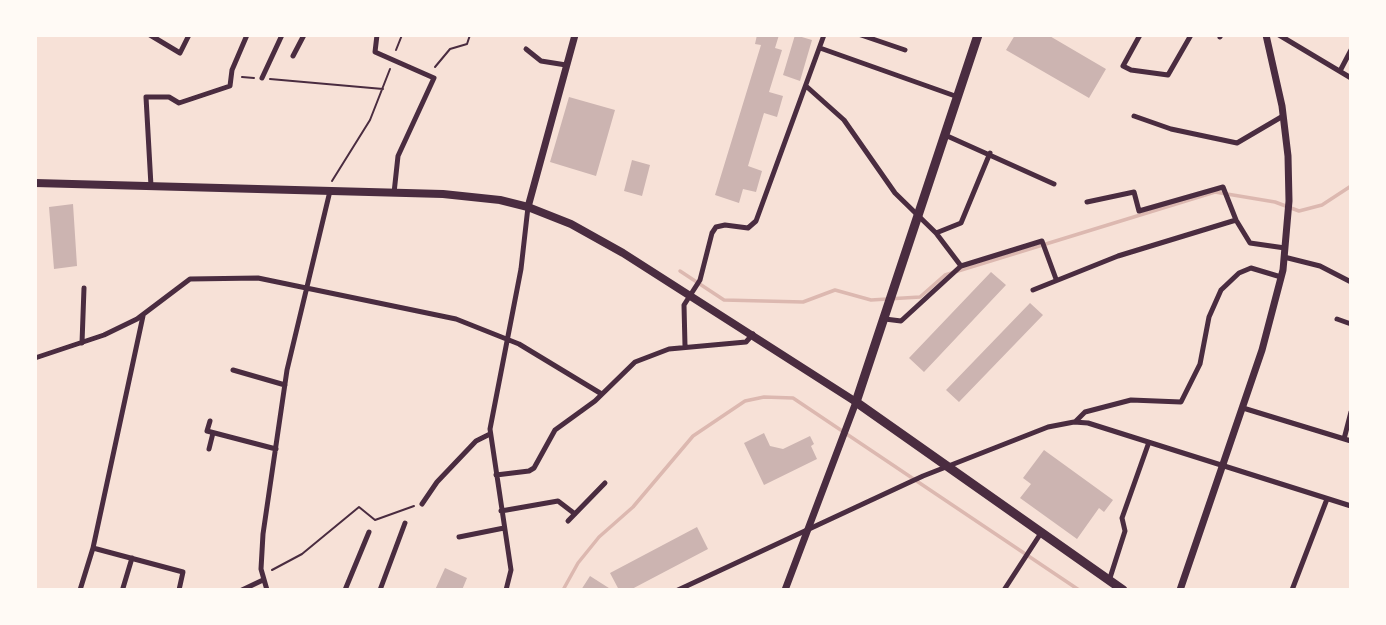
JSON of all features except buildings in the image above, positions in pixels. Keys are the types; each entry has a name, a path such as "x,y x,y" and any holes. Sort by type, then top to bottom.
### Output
{"main road":[{"path":"856,402 978,35"},
{"path":"35,183 394,193 474,197 528,207 592,234 752,334 856,402 1123,590"}],"street":[{"path":"140,35 149,36 180,53 189,35"},
{"path":"151,186 146,97 169,97 178,103 230,86 231,76 247,35"},
{"path":"262,78 282,35"},
{"path":"293,56 304,35"},
{"path":"377,35 375,52 434,78 398,156 394,193"},
{"path":"506,590 511,570 490,434 521,269 528,207 575,35"},
{"path":"685,346 684,305 700,280 716,228 725,225 748,228 756,221 824,35"},
{"path":"861,35 905,50"},
{"path":"1140,35 1123,66 1130,70 1168,75 1191,35"},
{"path":"1180,590 1273,313 1286,248 1289,181 1283,116 1266,35"},
{"path":"1279,35 1351,78"},
{"path":"820,48 958,97"},
{"path":"526,49 541,61 566,65"},
{"path":"1339,71 1351,50"},
{"path":"806,86 844,120 895,193 936,233 961,266"},
{"path":"1134,116 1171,130 1237,144 1283,116"},
{"path":"945,135 1054,184"},
{"path":"936,233 961,223 990,153"},
{"path":"1087,202 1133,192 1139,211 1223,187 1236,220 1250,243 1286,248"},
{"path":"267,590 263,578 263,534 285,385 305,287 330,191"},
{"path":"1033,290 1118,256 1236,220"},
{"path":"885,319 901,321 961,266 1042,240 1056,279"},
{"path":"1284,257 1320,266 1351,282"},
{"path":"1074,422 1084,412 1131,400 1181,402 1200,364 1209,317 1222,290 1239,273 1251,268 1281,276"},
{"path":"35,358 82,343 143,316 164,295 190,279 258,278 447,317 531,350 600,393"},
{"path":"82,343 84,288"},
{"path":"80,590 93,548 143,316"},
{"path":"1337,319 1351,324"},
{"path":"496,475 534,468 555,430 595,401 600,393 635,362 652,353 685,346 746,342 752,334"},
{"path":"233,370 285,385"},
{"path":"785,590 856,402"},
{"path":"1243,408 1348,440 1351,412"},
{"path":"210,421 207,431 276,449"},
{"path":"678,590 947,466 1048,428 1074,422 1088,423 1351,506"},
{"path":"209,449 213,433"},
{"path":"422,503 437,482 476,441 490,434"},
{"path":"1109,581 1125,531 1122,518 1149,442"},
{"path":"568,521 605,484"},
{"path":"1292,590 1327,499"},
{"path":"501,510 558,501 575,514"},
{"path":"380,590 405,523"},
{"path":"459,537 504,528"},
{"path":"345,590 369,532"},
{"path":"1004,590 1041,533"},
{"path":"93,548 183,572 179,590"},
{"path":"124,588 132,558"},
{"path":"242,590 263,578"}],"path":[{"path":"330,191 333,177 357,144 384,89 402,35"},
{"path":"426,75 450,49 467,44 470,35"},
{"path":"231,76 384,89"},
{"path":"263,578 302,554 359,508 375,520 422,503"}],"waterway":[{"path":"680,271 724,300 803,302 835,290 871,300 920,297 945,275 1215,192 1275,202 1299,211 1322,205 1351,186"},
{"path":"563,590 578,563 599,537 633,507 693,436 745,401 764,397 793,398 1079,590"}]}
